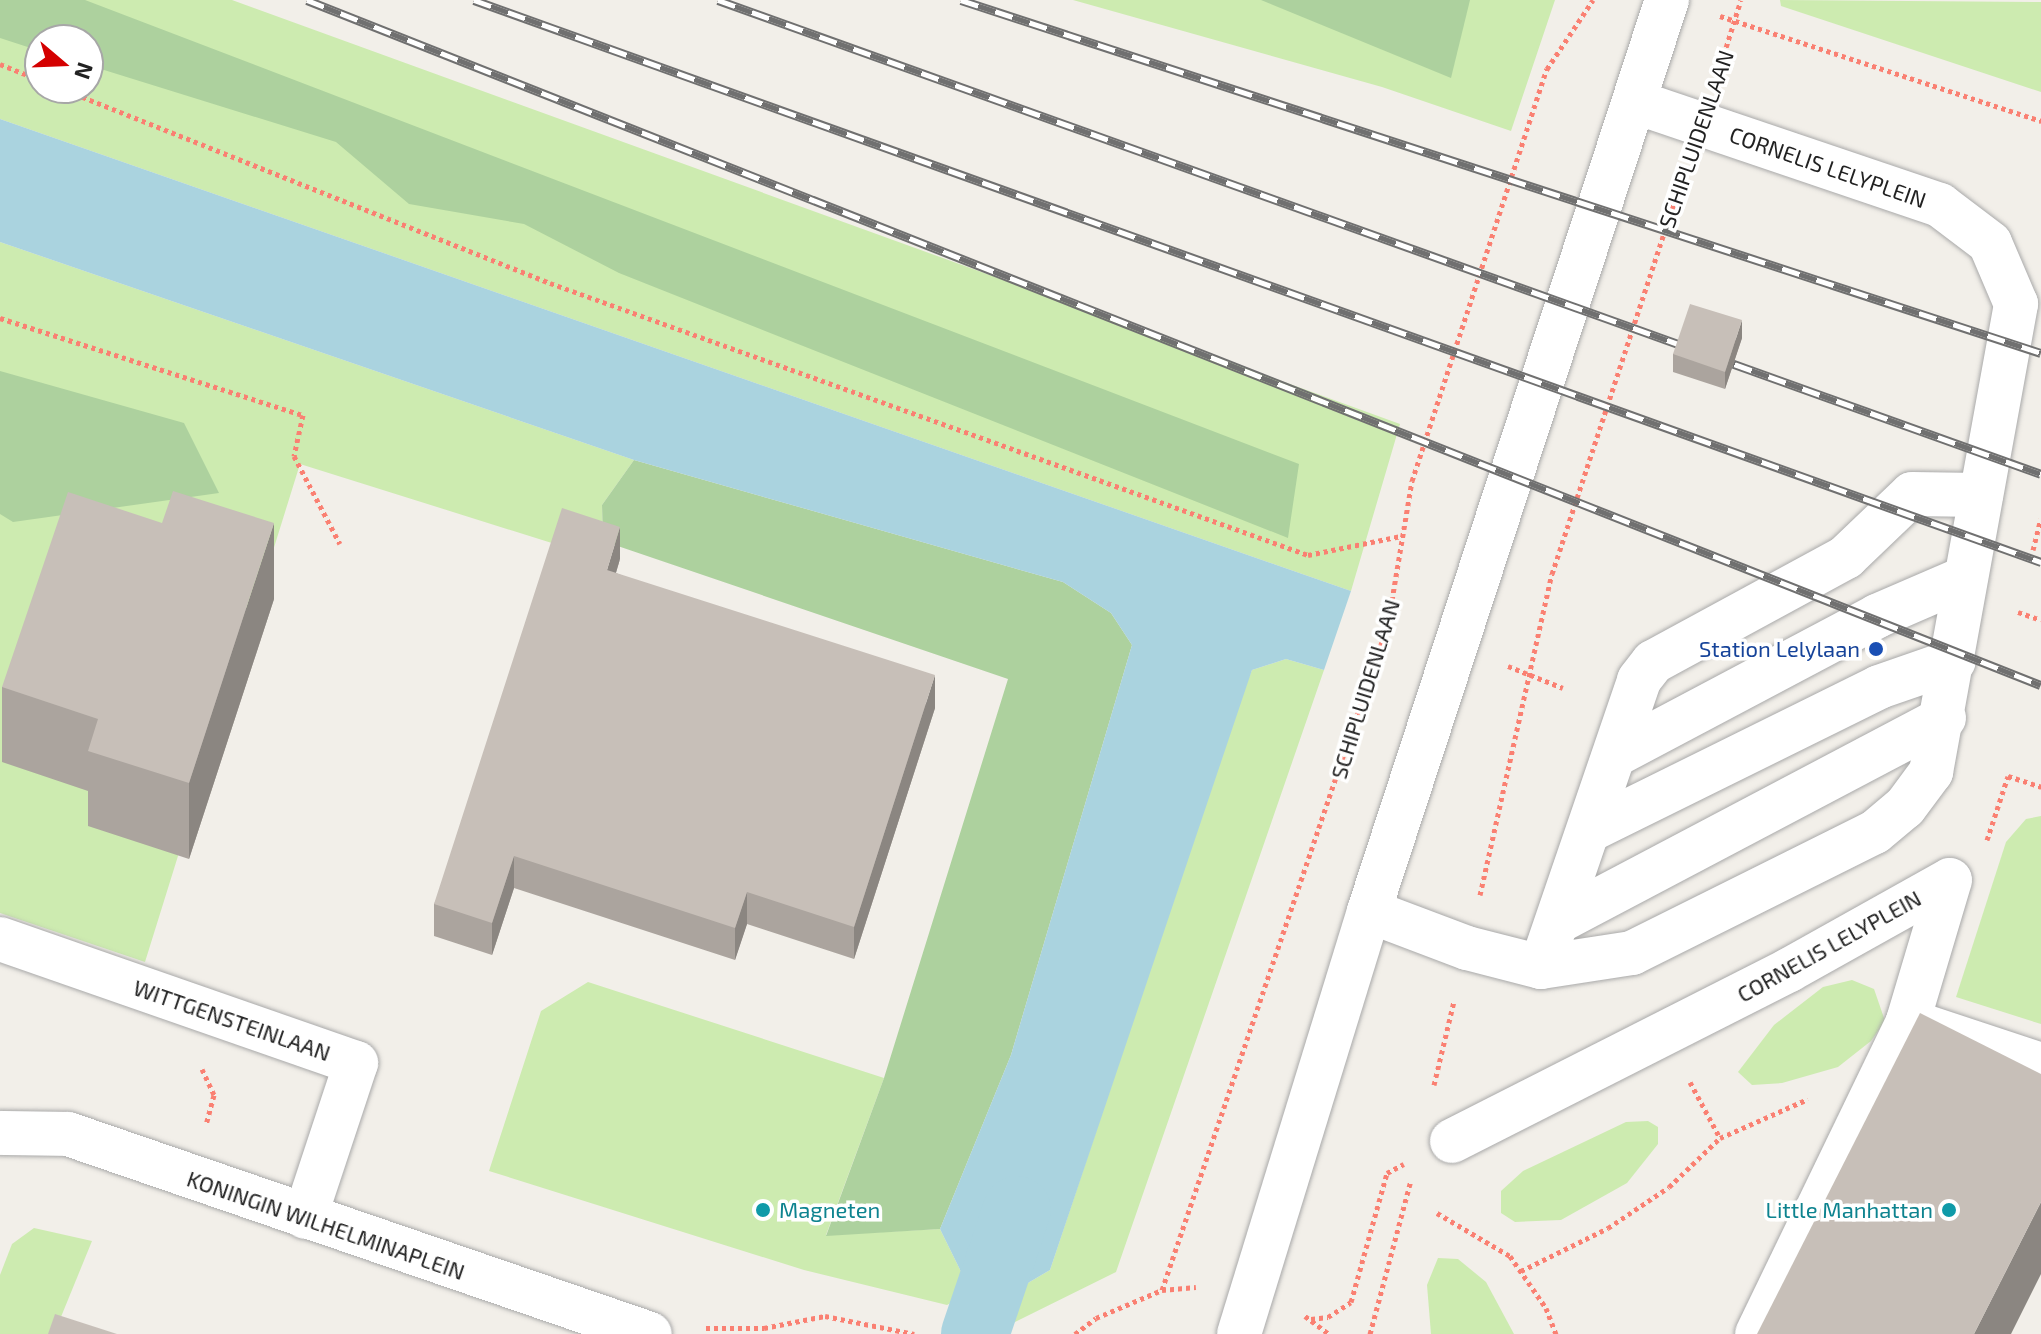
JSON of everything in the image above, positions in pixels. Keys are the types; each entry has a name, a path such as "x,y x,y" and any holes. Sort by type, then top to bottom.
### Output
{"street":[{"path":"1239,1334 1369,911 1667,0"},
{"name":"CORNELIS LELYPLEIN","path":"1369,911 1467,948 1541,967 1632,953 1875,832 1905,807 1931,772 1944,718 1965,578 2016,304 1990,243 1940,205 1636,102"},
{"path":"1541,967 1561,920 1639,680 1653,662 1846,557 1912,494 1981,495"},
{"path":"1615,755 1877,616 1965,578"},
{"path":"1592,829 1879,687 1954,661"},
{"path":"1561,920 1944,718"},
{"name":"CORNELIS LELYPLEIN","path":"1908,1021 1950,880"},
{"name":"CORNELIS LELYPLEIN","path":"1434,1150 1789,970 1950,880"},
{"name":"WITTGENSTEINLAAN","path":"0,939 356,1063 305,1217"},
{"path":"1757,1334 1908,1021 2041,1065"},
{"name":"KONINGIN WILHELMINAPLEIN","path":"0,1133 68,1134 640,1331"}],"path":[{"name":"SCHIPLUIDENLAAN","path":"1162,1290 1388,624 1412,481 1547,69 1593,0"},
{"name":"SCHIPLUIDENLAAN","path":"1431,1099 1552,574 1741,0"},
{"path":"1735,21 2041,121"},
{"path":"0,64 24,74"},
{"path":"100,104 550,283 1308,555 1401,536"},
{"path":"0,318 303,415 294,456 340,544"},
{"path":"2018,612 2041,620"},
{"path":"1950,880 1978,869 2008,776 2041,787"},
{"path":"188,1065 202,1070 214,1095 190,1178"},
{"path":"1521,1271 1608,1228 1669,1187 1720,1138 1802,1099 1874,1092"},
{"path":"1311,1319 1328,1317 1351,1302 1387,1173 1434,1150"},
{"path":"1370,1334 1434,1150"},
{"path":"1437,1213 1510,1256 1546,1308 1556,1334"},
{"path":"640,1331 764,1328 825,1316 914,1334"}],"green space":[{"path":"0,0 232,0 1400,424 1351,591 0,119"},
{"path":"0,0 85,0 1299,464 1288,538 619,273 524,224 409,204 336,142 104,70 104,24 24,24 24,46 0,38"},
{"path":"1073,0 1555,0 1511,131 1382,87"},
{"path":"1261,0 1470,0 1451,78"},
{"path":"1780,0 2041,2 2041,92 1781,6"},
{"path":"0,242 634,460 602,505 603,541 555,544 300,464 145,962 0,913"},
{"path":"0,371 184,423 219,493 13,522 0,514"},
{"path":"634,460 1063,582 1111,613 1132,645 1011,1055 940,1229 826,1236 884,1078 1008,679 603,541 602,505"},
{"path":"1286,659 1324,670 1116,1272 1009,1325 999,1300 1050,1270 1252,670"},
{"path":"2041,816 2041,1024 1956,997 2006,842 2026,819"},
{"path":"1852,980 1874,989 1885,1021 1871,1041 1838,1067 1782,1083 1752,1085 1738,1072 1774,1025 1823,987"},
{"path":"588,982 884,1078 826,1235 940,1229 971,1292 947,1305 804,1270 489,1171 541,1011"},
{"path":"1648,1121 1658,1127 1658,1144 1627,1183 1561,1220 1515,1222 1501,1213 1501,1191 1523,1171 1626,1122"},
{"path":"34,1228 92,1241 54,1334 0,1334 0,1275 12,1244"},
{"path":"1438,1258 1458,1259 1486,1282 1514,1334 1431,1334 1427,1285"}],"water":[{"path":"0,119 1351,591 1324,670 1286,659 1252,670 1050,1270 999,1300 971,1292 940,1229 1011,1055 1132,645 1111,613 1063,582 634,460 0,242"}],"building":[{"path":"1690,304 1742,320 1725,372 1673,354"},
{"path":"173,491 274,523 189,783 88,751 98,719 2,687 68,492 162,523"},
{"path":"562,508 620,527 607,570 935,675 854,927 747,892 735,928 514,856 492,923 434,904"},
{"name":"Little Manhattan","path":"1920,1013 2041,1074 2041,1202 1974,1334 1757,1334"},
{"path":"55,1314 117,1334 48,1334"}],"waterway":[{"path":"975,1334 1017,1210"}],"railway":[{"path":"307,0 2041,685"},
{"path":"474,0 2041,562"},
{"path":"718,0 2041,474"},
{"path":"961,0 2041,353"}],"place":[{"name":"Station Lelylaan","path":"1876,649"},
{"name":"Magneten","path":"763,1210"},
{"name":"Little Manhattan","path":"1949,1210"}]}
